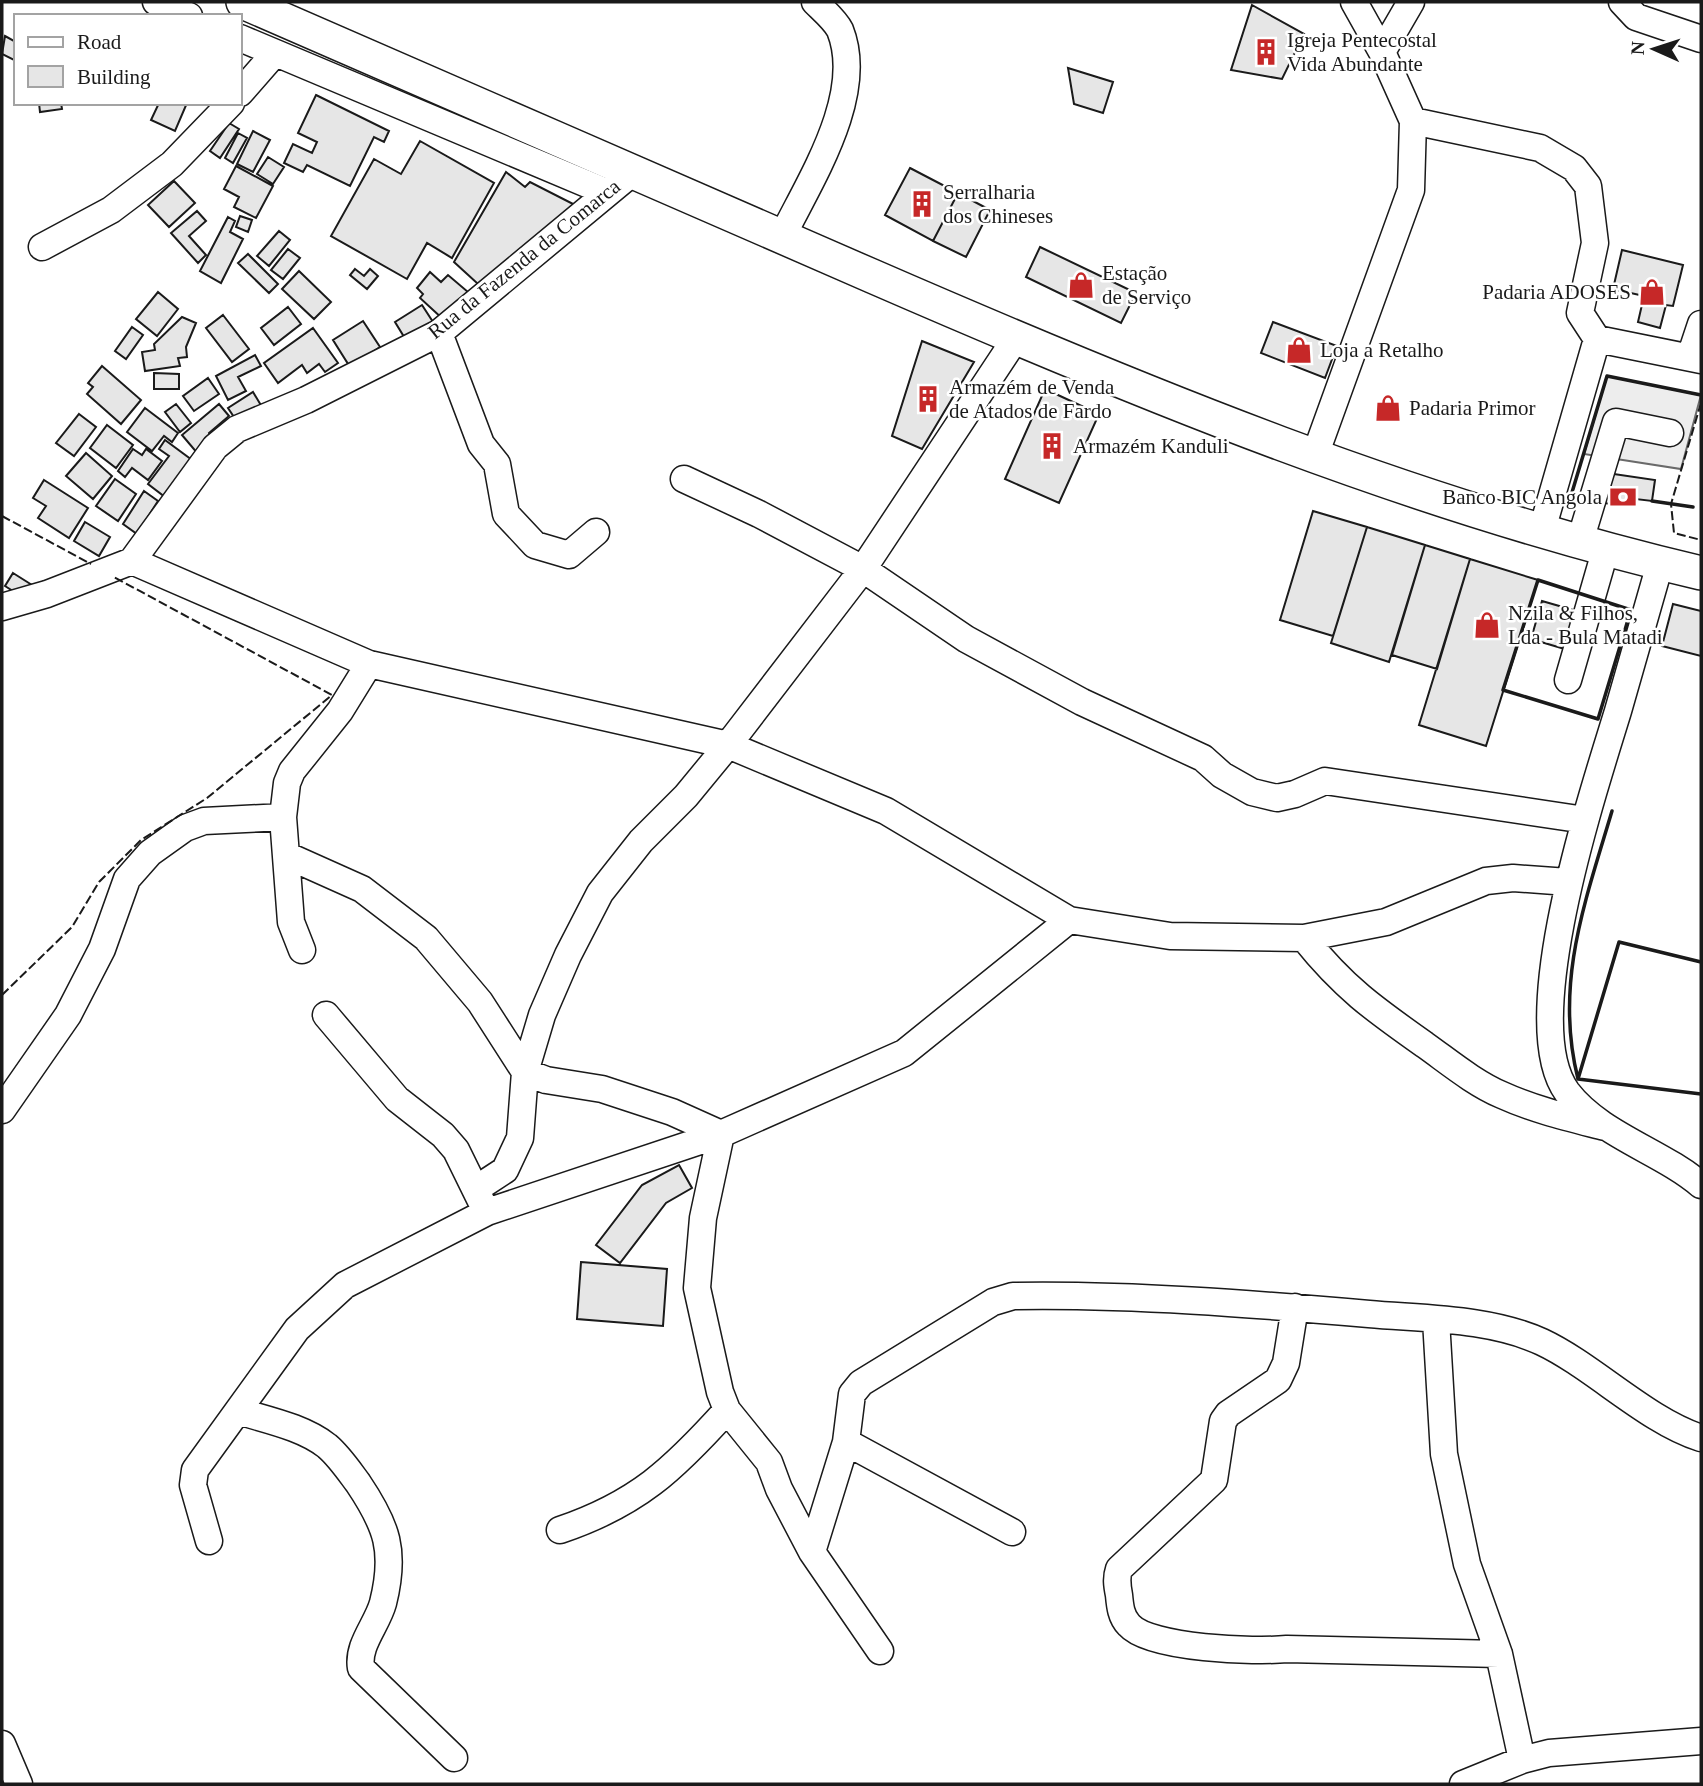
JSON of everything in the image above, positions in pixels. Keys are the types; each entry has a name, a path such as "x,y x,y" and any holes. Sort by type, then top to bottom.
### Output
{"main road":[{"path":"243,2 315,33 409,103 633,172 1016,338 1314,458 1542,530 1701,573"}],"street":[{"path":"156,2 184,14"},
{"path":"782,237 839,119 847,74 839,30 815,2"},
{"path":"1314,458 1411,190 1413,121 1382,52 1354,2"},
{"path":"1382,52 1411,2"},
{"path":"1622,2 1636,17 1701,39"},
{"path":"242,91 315,33"},
{"path":"242,39 409,103 607,192"},
{"path":"42,247 111,210 172,164 229,105"},
{"path":"1413,121 1540,148 1574,168 1588,186 1595,243 1580,313 1597,339 1695,358 1701,324"},
{"name":"Rua da Fazenda da Comarca","path":"132,561 215,447 237,429 306,400 439,333 633,172"},
{"path":"439,333 481,444 497,464 506,514 535,545 569,555 596,532"},
{"path":"482,1201 505,1170 520,1138 525,1072 542,1015 568,955 600,893 641,841 686,796 728,745 863,569 1016,338"},
{"path":"1542,530 1597,339"},
{"path":"1568,680 1616,422 1670,433"},
{"path":"684,479 759,514 863,569 966,639 1082,702 1203,758 1222,775 1252,792 1277,798 1295,794 1325,781 1585,820"},
{"path":"2,607 47,594 132,561 369,664 728,745 886,811 1069,920 1170,936 1304,938 1386,922 1486,881 1513,878 1568,883"},
{"path":"1660,564 1568,883 1554,966 1551,1017 1555,1062 1567,1091 1608,1128 1701,1185"},
{"path":"302,950 291,922 283,817 287,783 292,771 340,711 369,664"},
{"path":"2,1111 68,1015 102,948 127,878 150,853 185,828 204,821 283,817"},
{"path":"286,855 362,890 426,938 480,1002 525,1072 546,1080 603,1088 672,1112 721,1134"},
{"path":"209,1541 193,1485 195,1470 297,1329 345,1285 482,1201 721,1134 904,1052 1069,920"},
{"path":"1304,938 1336,978 1370,1007 1459,1070 1499,1094 1542,1111 1608,1128"},
{"path":"326,1015 397,1099 457,1150 482,1201"},
{"path":"721,1134 704,1218 697,1287 720,1392 727,1410 769,1462 779,1489 812,1552 880,1651"},
{"path":"812,1552 846,1442 852,1394 861,1383 993,1302 1013,1296 1295,1307 1436,1320 1499,1329 1542,1342 1614,1389 1701,1438"},
{"path":"1295,1307 1286,1363 1278,1380 1228,1414 1223,1421 1214,1480 1119,1569 1117,1583 1122,1614 1127,1624 1136,1632 1150,1636 1232,1650 1499,1654"},
{"path":"1436,1320 1444,1454 1467,1564 1499,1654 1522,1760"},
{"path":"560,1530 597,1518 643,1492 686,1455 727,1410"},
{"path":"238,1411 303,1432 327,1446 380,1516 389,1543 388,1577 382,1606 359,1657 362,1668 454,1758"},
{"path":"846,1442 1012,1532"},
{"path":"1462,1784 1522,1760 1549,1753 1701,1741"},
{"path":"2,1744 19,1784"}],"shaded area":[{"path":"1607,376 1701,395 1681,469 1584,454"}],"building":[{"name":"Igreja Pentecostal Vida Abundante","path":"1252,5 1304,34 1282,79 1231,70"},
{"path":"5,36 14,41 14,60 2,54"},
{"path":"1068,68 1113,82 1103,113 1074,104"},
{"path":"316,95 389,131 384,142 374,137 350,186 307,165 303,172 284,163 293,144 312,153 317,142 298,133"},
{"path":"39,105 61,105 62,109 40,112"},
{"path":"158,105 186,105 175,131 151,120"},
{"path":"229,123 239,129 220,158 210,151"},
{"path":"253,131 270,140 253,172 237,164"},
{"path":"238,133 247,138 233,163 225,158"},
{"path":"420,141 494,183 452,258 427,243 407,279 331,236 374,159 401,174"},
{"path":"268,157 284,167 273,184 257,174"},
{"path":"236,166 273,186 256,218 234,207 239,197 224,189"},
{"name":"Serralharia dos Chineses","path":"910,168 958,193 933,241 885,215"},
{"path":"506,172 525,187 530,182 577,206 478,284 454,262"},
{"path":"174,181 195,203 169,227 148,205"},
{"path":"958,193 990,210 966,257 933,241"},
{"path":"197,211 206,221 189,236 206,255 198,263 171,233"},
{"path":"240,216 252,220 248,232 236,227"},
{"path":"228,217 235,221 230,232 243,239 221,283 200,271"},
{"path":"279,231 290,240 269,266 257,256"},
{"name":"Estação de Serviço","path":"1040,247 1136,293 1121,323 1026,277"},
{"path":"288,249 300,258 283,279 271,270"},
{"name":"Padaria ADOSES","path":"1622,250 1683,265 1673,306 1666,305 1660,328 1638,322 1644,296 1613,289"},
{"path":"248,254 278,284 269,293 238,263"},
{"path":"355,269 364,276 370,269 378,276 367,289 350,275"},
{"path":"299,271 331,302 314,319 282,289"},
{"path":"430,272 441,282 448,275 468,292 444,320 420,298 423,294 417,288"},
{"path":"158,292 178,309 157,336 136,319"},
{"path":"422,305 433,322 406,340 395,322"},
{"path":"288,307 301,324 274,345 261,328"},
{"path":"223,315 249,349 232,362 206,328"},
{"path":"182,317 196,323 186,347 187,357 178,358 180,366 145,371 142,352 155,350 154,344"},
{"path":"363,321 380,347 350,367 333,340"},
{"name":"Loja a Retalho","path":"1273,322 1337,346 1325,378 1261,353"},
{"path":"132,327 143,335 126,359 115,351"},
{"path":"313,328 338,363 325,372 319,364 307,373 302,365 278,383 264,363"},
{"name":"Armazém de Venda de Atados de Fardo","path":"922,341 974,362 922,449 892,436"},
{"path":"255,355 261,366 238,377 246,391 228,400 216,376"},
{"path":"102,366 141,400 121,424 87,394 93,387 88,383"},
{"path":"154,373 179,374 179,389 154,389"},
{"path":"208,378 219,394 194,411 183,396"},
{"name":"Armazém Kanduli","path":"1045,389 1099,414 1059,503 1005,479"},
{"path":"253,392 262,407 238,423 228,408"},
{"path":"176,404 191,423 180,432 165,412"},
{"path":"219,404 229,416 209,433 211,438 198,454 182,435"},
{"path":"145,408 178,433 172,442 164,436 152,451 127,432"},
{"path":"79,414 96,427 74,456 56,443"},
{"path":"107,425 133,445 116,468 90,448"},
{"path":"165,440 192,460 165,497 148,484 169,456 159,449"},
{"path":"133,449 142,455 146,449 162,461 148,480 132,468 125,477 118,471"},
{"path":"86,453 112,476 93,499 66,476"},
{"path":"1607,473 1655,480 1652,501 1636,499 1635,507 1603,503"},
{"path":"115,479 136,494 118,521 96,506"},
{"path":"44,480 88,508 69,538 38,518 46,506 33,498"},
{"path":"144,491 158,501 137,534 123,524"},
{"path":"1313,511 1367,527 1333,636 1280,620"},
{"path":"85,522 110,537 99,556 74,541"},
{"path":"1367,527 1425,545 1389,662 1331,643"},
{"path":"1425,545 1470,559 1437,669 1392,655"},
{"name":"Nzila & Filhos, Lda - Bula Matadi","path":"1470,559 1538,580 1486,746 1419,725"},
{"path":"13,573 32,585 24,598 5,586"},
{"path":"1542,601 1580,612 1568,650 1531,639"},
{"path":"1673,604 1701,611 1701,656 1662,646"},
{"path":"679,1165 692,1188 666,1203 620,1263 596,1245 642,1185"},
{"path":"581,1262 667,1269 663,1326 577,1319"}],"fence":[{"path":"1701,403 1671,504 1674,533 1701,540"},
{"path":"2,516 91,564"},
{"path":"2,995 72,927 99,882 141,840 207,798 332,695 112,576"}],"wall":[{"path":"1570,499 1607,376 1701,395"},
{"path":"1652,501 1693,507"},
{"path":"1538,580 1631,610 1598,719 1503,690 1538,580"},
{"path":"1578,1079 1571,1044 1571,976 1583,911 1612,811"},
{"path":"1701,962 1619,942 1578,1079 1701,1094"}],"place":[{"name":"Igreja Pentecostal Vida Abundante","path":"1266,52"},
{"name":"Serralharia dos Chineses","path":"922,204"},
{"name":"Estação de Serviço","path":"1081,285"},
{"name":"Padaria ADOSES","path":"1652,292"},
{"name":"Loja a Retalho","path":"1299,350"},
{"name":"Armazém de Venda de Atados de Fardo","path":"928,399"},
{"name":"Padaria Primor","path":"1388,408"},
{"name":"Armazém Kanduli","path":"1052,446"},
{"name":"Banco BIC Angola","path":"1623,497"},
{"name":"Nzila & Filhos, Lda - Bula Matadi","path":"1487,625"}]}
